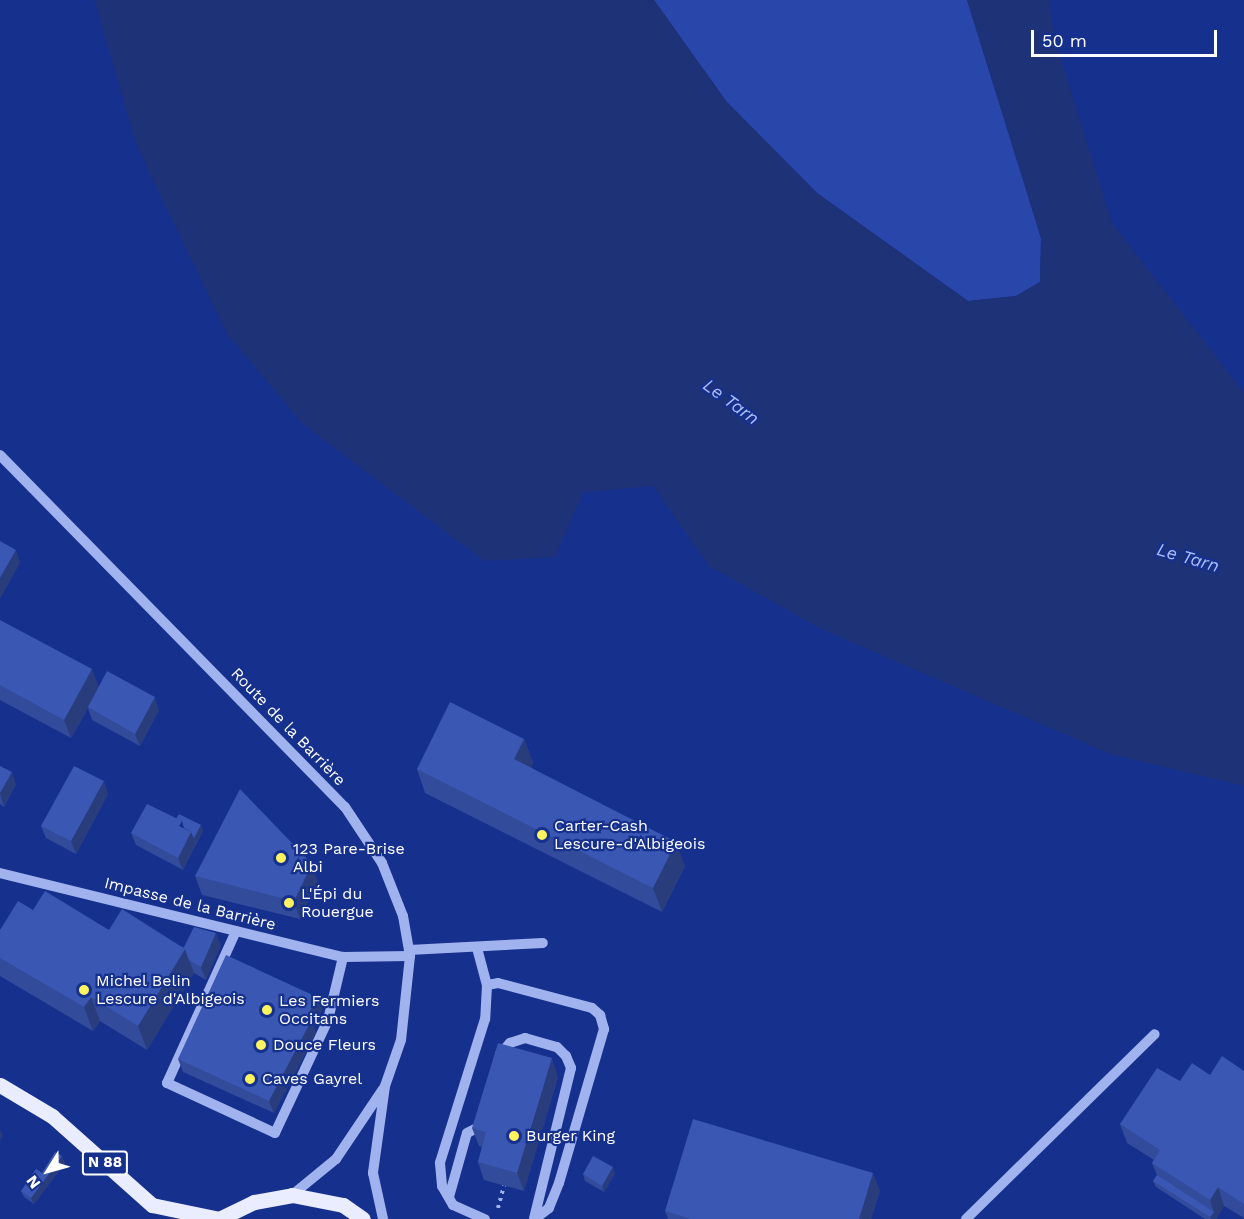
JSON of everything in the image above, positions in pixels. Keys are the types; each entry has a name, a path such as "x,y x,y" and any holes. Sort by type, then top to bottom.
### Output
{"main road":[{"name":"N 88","path":"0,1085 52,1116 152,1205 219,1219"},
{"path":"219,1219 254,1202 292,1195 343,1205 363,1219"}],"street":[{"name":"Route de la Barrière","path":"0,455 345,807 382,862 403,916 410,953 401,1040 385,1086 373,1173 383,1219"},
{"name":"Impasse de la Barrière","path":"0,873 343,957 543,944"},
{"path":"236,931 167,1083 275,1133 328,1020 343,957"},
{"path":"477,948 487,985 485,1019 440,1162 442,1186 453,1205 485,1219"},
{"path":"487,985 498,983 592,1008 600,1015 604,1029 559,1183 549,1208 535,1219"},
{"path":"966,1219 1155,1034"},
{"path":"497,1064 510,1043 525,1038 557,1047 566,1056 571,1068 535,1219"},
{"name":"Route de la Barrière","path":"292,1195 336,1160 385,1086"},
{"path":"449,1197 467,1133 479,1127 485,1106"}],"path":[{"path":"497,1211 504,1186"}],"shaded area":[{"path":"654,0 967,0 1041,238 1040,282 1016,296 968,301 817,193 726,101"}],"water":[{"name":"Le Tarn","path":"94,0 654,0 726,101 817,193 968,301 1016,296 1040,282 1041,238 967,0 1049,0 1054,37 1112,223 1244,393 1244,786 1110,754 821,629 709,566 653,486 583,492 555,557 484,561 303,424 227,334 137,146"}],"building":[{"path":"0,541 16,550 0,578"},
{"path":"0,620 92,669 64,720 0,685"},
{"path":"107,671 155,697 135,734 88,707"},
{"path":"450,702 524,739 514,759 676,842 653,888 417,769"},
{"path":"0,766 12,772 0,793"},
{"path":"74,766 104,781 71,841 41,826"},
{"path":"240,789 312,864 294,901 195,876"},
{"path":"147,804 182,821 179,826 191,832 178,858 131,833"},
{"path":"179,814 201,825 194,838 191,832 184,828 182,821 176,819"},
{"path":"45,891 109,930 122,909 185,949 138,1026 91,997 84,1007 0,958 0,930 18,901 33,910"},
{"path":"194,927 216,933 201,967 189,960 184,947"},
{"path":"226,955 317,997 307,1018 311,1021 269,1101 178,1059"},
{"path":"498,1043 552,1058 517,1173 478,1162 486,1132 472,1128"},
{"path":"1222,1056 1244,1071 1244,1204 1218,1187 1210,1200 1152,1163 1160,1150 1120,1124 1157,1068 1180,1081 1192,1063 1210,1075"},
{"path":"693,1119 873,1173 859,1219 691,1219 665,1211"},
{"path":"55,1152 62,1156 31,1198 21,1191 36,1169 42,1173"},
{"path":"593,1156 613,1167 602,1186 583,1174"},
{"path":"1157,1175 1214,1212 1210,1217 1153,1181"}],"place":[{"name":"Carter-Cash Lescure-d'Albigeois","path":"542,835"},
{"name":"123 Pare-Brise Albi","path":"281,858"},
{"name":"L'Épi du Rouergue","path":"289,903"},
{"name":"Michel Belin Lescure d'Albigeois","path":"84,990"},
{"name":"Les Fermiers Occitans","path":"267,1010"},
{"name":"Douce Fleurs","path":"261,1045"},
{"name":"Caves Gayrel","path":"250,1079"},
{"name":"Burger King","path":"514,1136"}]}
